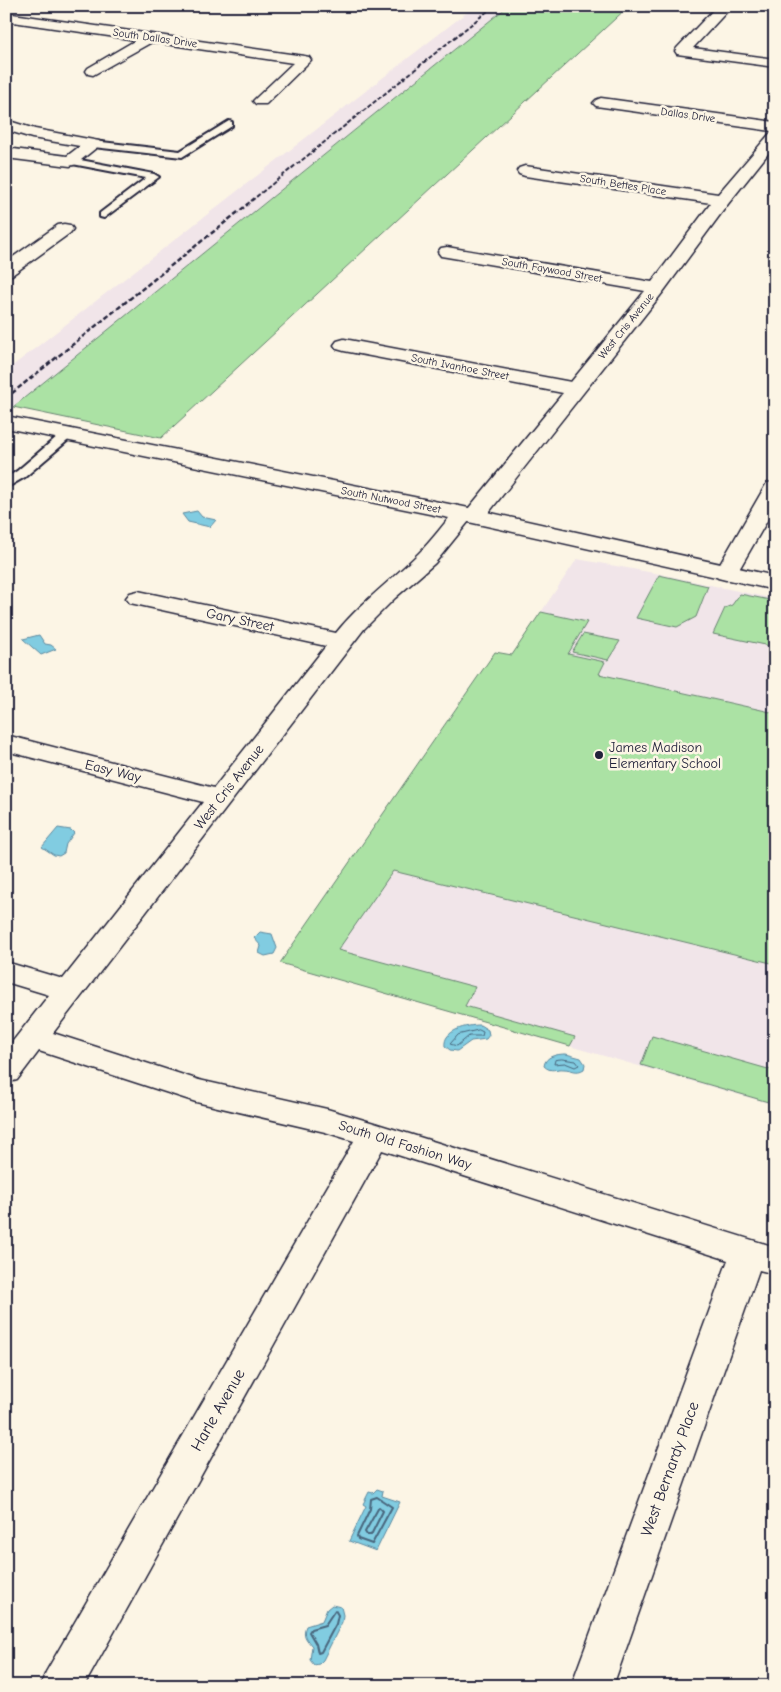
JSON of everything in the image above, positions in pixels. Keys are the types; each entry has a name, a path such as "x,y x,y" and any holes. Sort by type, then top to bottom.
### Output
{"street":[{"path":"726,6 682,51 775,63"},
{"name":"South Dallas Drive","path":"6,17 304,60 262,101"},
{"path":"93,72 151,37"},
{"name":"Dallas Drive","path":"601,102 775,127"},
{"path":"6,125 32,134 93,144"},
{"name":"West Cris Avenue","path":"6,1072 342,642 372,608 428,558 469,515 657,288 722,200 775,135"},
{"path":"6,153 70,161 93,144"},
{"name":"South Bettes Place","path":"525,171 722,200"},
{"path":"6,271 64,229"},
{"name":"South Faywood Street","path":"447,252 657,288"},
{"name":"South Ivanhoe Street","path":"344,345 575,389"},
{"name":"South Nutwood Street","path":"6,422 69,433 302,483 469,515 775,583"},
{"path":"726,573 775,488"},
{"name":"Gary Street","path":"138,598 342,642"},
{"name":"Easy Way","path":"6,743 220,798"},
{"path":"6,972 70,991"},
{"name":"South Old Fashion Way","path":"33,1038 224,1099 300,1113 374,1135 761,1257"},
{"name":"Harle Avenue","path":"61,1686 374,1135"},
{"name":"West Bernardy Place","path":"592,1686 761,1257"}],"lane":[{"path":"93,144 182,154 229,124"},
{"path":"70,161 154,177 104,215"},
{"path":"6,484 21,474 69,433"}],"shaded area":[{"path":"475,6 508,6 13,407 6,405 6,371"},
{"name":"James Madison Elementary School","path":"577,559 660,574 775,599 775,1105 280,963 495,652 512,655"}],"green space":[{"path":"508,6 629,6 161,438 13,407"},
{"path":"659,575 708,586 696,617 677,627 636,618"},
{"path":"740,594 775,601 775,647 713,634 725,608 732,605"},
{"path":"541,612 587,622 568,654 605,662 599,674 775,713 775,964 393,871 338,950 475,987 465,1006 575,1037 570,1046 280,963 495,652 512,655"},
{"path":"583,634 620,641 608,660 572,652"},
{"path":"652,1036 775,1071 775,1104 641,1065"}],"water":[{"path":"197,511 202,517 216,520 210,527 188,522 182,514"},
{"path":"39,635 45,644 51,645 56,649 41,655 23,639"},
{"path":"58,828 71,830 74,833 66,844 64,853 59,856 42,847"},
{"path":"260,932 272,934 277,948 274,954 265,956 259,953 261,946 254,938"},
{"path":"480,1025 488,1030 489,1035 486,1039 471,1041 457,1051 450,1050 445,1046 445,1041 452,1032 463,1027"},
{"path":"566,1054 581,1058 585,1064 584,1069 576,1071 564,1069 551,1070 544,1066 549,1058 555,1055"},
{"path":"377,1489 383,1491 382,1496 400,1502 376,1551 349,1541 366,1506 363,1504 369,1492 373,1493"},
{"path":"332,1605 341,1607 342,1622 323,1660 319,1664 314,1665 310,1660 312,1646 305,1637 304,1632 306,1626 322,1621 327,1609"}],"railway":[{"path":"246,205 494,6"},
{"path":"6,398 248,204"}],"place":[{"name":"James Madison Elementary School","path":"599,755"}]}
